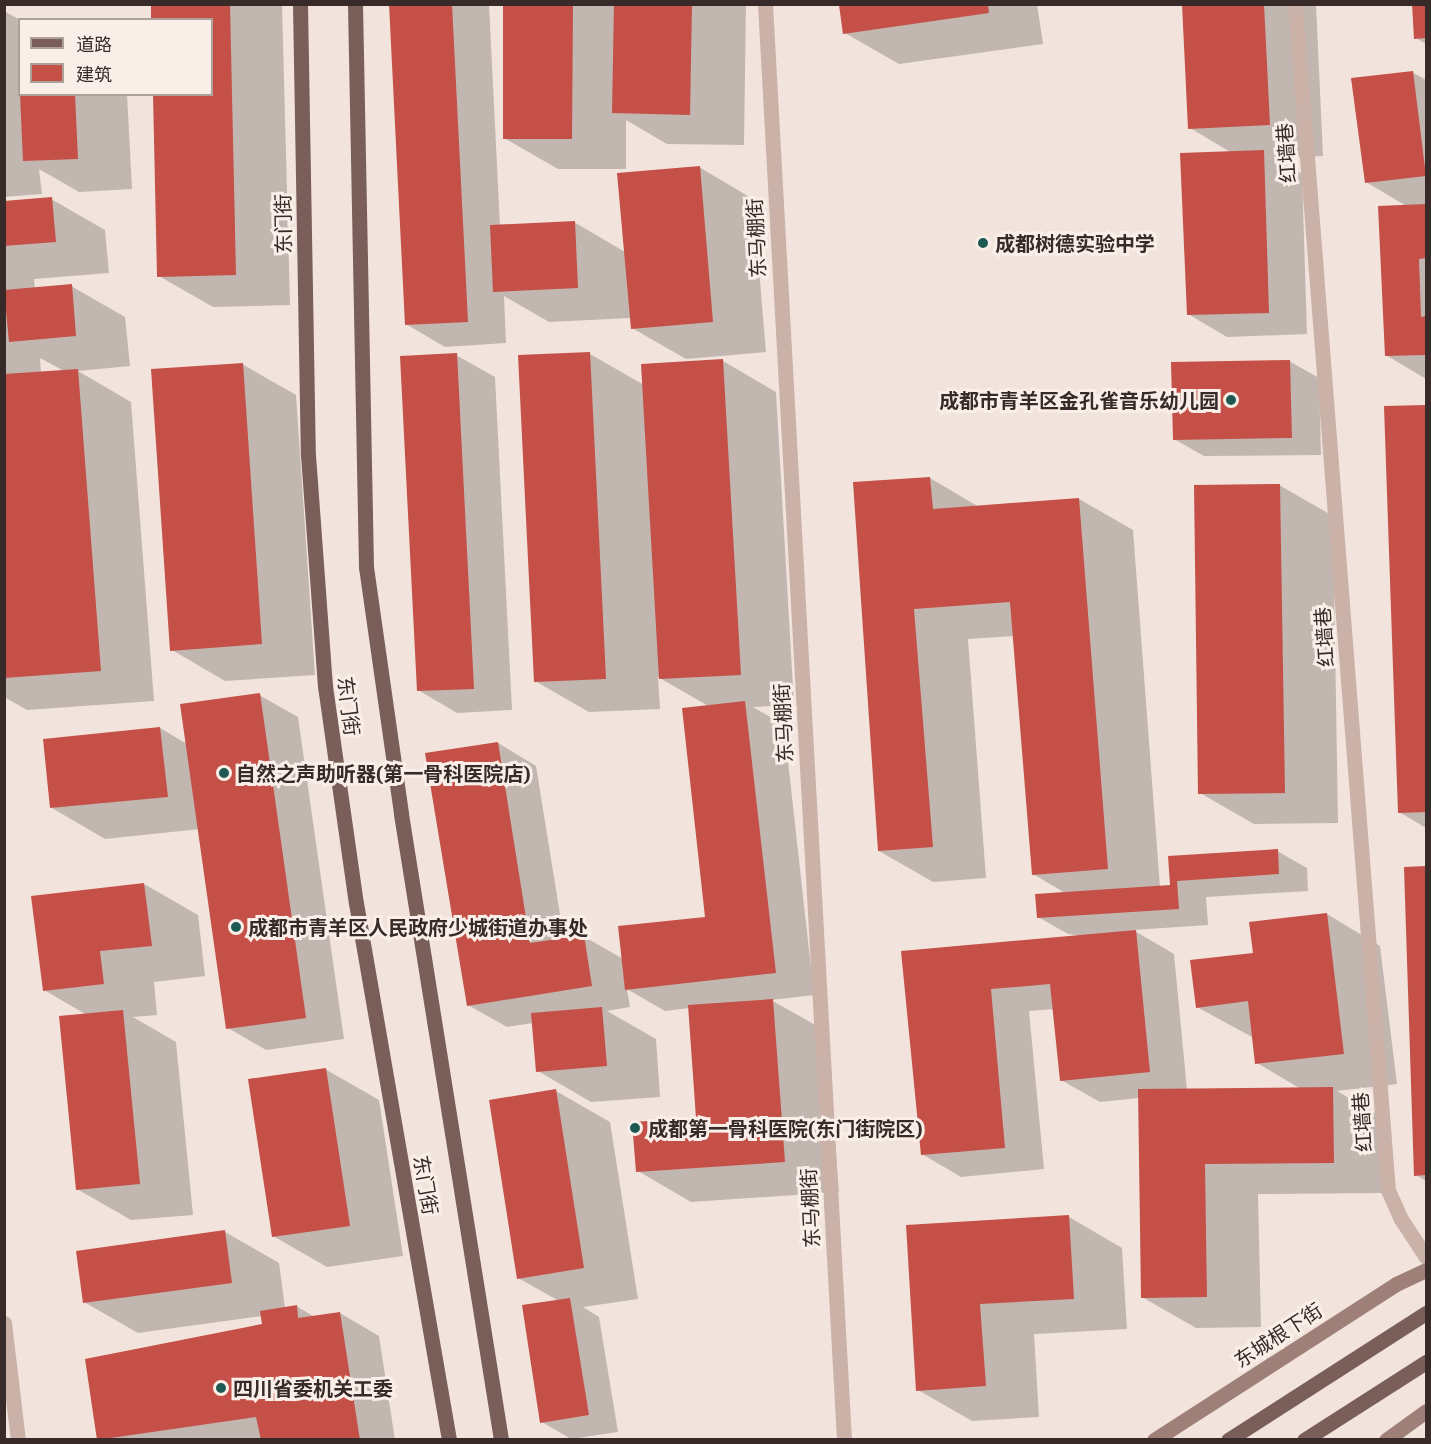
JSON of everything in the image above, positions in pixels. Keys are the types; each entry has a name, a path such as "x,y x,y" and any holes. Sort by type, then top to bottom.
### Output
{"main road":[{"name":"东门街","path":"300,4 308,454 325,686 356,903 449,1440"},
{"name":"东门街","path":"356,4 366,567 401,814 501,1440"},
{"path":"1228,1440 1426,1312"},
{"path":"1304,1440 1426,1362"}],"street":[{"name":"东马棚街","path":"765,4 844,1440"},
{"name":"红墙巷","path":"1295,4 1388,1190 1401,1219 1426,1257"},
{"name":"东城根下街","path":"1154,1440 1396,1284 1426,1270"},
{"path":"4,1323 18,1440"},
{"path":"1386,1440 1426,1412"}],"building":[{"path":"151,4 230,4 236,275 157,277 153,96 213,96 213,18 151,18"},
{"path":"389,4 452,4 468,322 405,325"},
{"path":"503,4 573,4 572,139 503,139"},
{"path":"614,4 692,4 690,115 612,113"},
{"path":"1182,4 1264,4 1270,125 1188,129"},
{"path":"1412,4 1426,4 1426,38 1414,39"},
{"path":"839,5 988,5 989,13 843,34"},
{"path":"1413,71 1426,176 1365,183 1351,78"},
{"path":"20,96 75,96 78,159 23,161"},
{"path":"1264,150 1269,313 1187,315 1180,153"},
{"path":"700,166 713,322 631,329 617,173"},
{"path":"52,197 56,242 4,246 4,201"},
{"path":"1426,204 1426,258 1419,259 1421,317 1426,316 1426,355 1385,356 1378,206"},
{"path":"575,221 578,288 493,292 490,225"},
{"path":"72,284 76,336 9,342 4,290"},
{"path":"590,352 606,679 534,682 518,355"},
{"path":"457,353 474,689 417,691 400,356"},
{"path":"723,359 741,675 659,679 641,364"},
{"name":"成都市青羊区金孔雀音乐幼儿园","path":"1290,360 1292,438 1173,440 1171,362"},
{"path":"243,363 262,644 170,651 151,369"},
{"path":"78,369 101,671 4,678 4,374"},
{"path":"1426,405 1426,812 1398,813 1384,406"},
{"path":"930,477 933,509 1079,498 1108,869 1032,875 1010,602 914,609 933,847 878,851 853,482"},
{"path":"1280,484 1285,793 1198,794 1194,485"},
{"path":"260,693 306,1018 226,1029 180,704"},
{"path":"745,701 776,973 625,990 618,926 705,917 682,708"},
{"path":"160,727 168,797 50,808 43,739"},
{"path":"498,742 530,943 584,935 592,986 467,1006 425,753"},
{"path":"1278,849 1279,874 1177,881 1179,909 1037,918 1035,894 1170,885 1168,856"},
{"path":"1426,866 1426,1175 1414,1176 1404,867"},
{"path":"144,883 152,946 100,951 104,984 43,991 31,896"},
{"path":"1327,913 1344,1054 1255,1064 1248,1001 1196,1008 1190,960 1253,953 1249,922"},
{"path":"1136,930 1150,1072 1060,1081 1050,984 991,989 1005,1148 921,1155 901,951"},
{"path":"773,999 785,1162 636,1172 632,1122 696,1118 688,1005"},
{"path":"602,1007 607,1066 536,1072 531,1013"},
{"path":"123,1010 140,1184 76,1190 59,1016"},
{"path":"326,1068 350,1226 272,1237 248,1079"},
{"path":"1333,1087 1334,1163 1205,1164 1207,1297 1141,1298 1138,1089"},
{"path":"556,1089 584,1268 517,1279 489,1100"},
{"path":"1069,1215 1074,1299 980,1304 986,1386 916,1391 906,1225"},
{"path":"225,1230 232,1283 83,1303 76,1251"},
{"path":"570,1298 589,1415 540,1423 522,1305"},
{"name":"四川省委机关工委","path":"297,1305 298,1318 340,1312 360,1440 261,1440 256,1417 97,1440 85,1359 262,1324 260,1311"}],"place":[{"name":"成都树德实验中学","path":"983,243"},
{"name":"成都市青羊区金孔雀音乐幼儿园","path":"1231,400"},
{"name":"自然之声助听器(第一骨科医院店)","path":"224,773"},
{"name":"成都市青羊区人民政府少城街道办事处","path":"236,927"},
{"name":"成都第一骨科医院(东门街院区)","path":"635,1128"},
{"name":"四川省委机关工委","path":"221,1388"}]}
